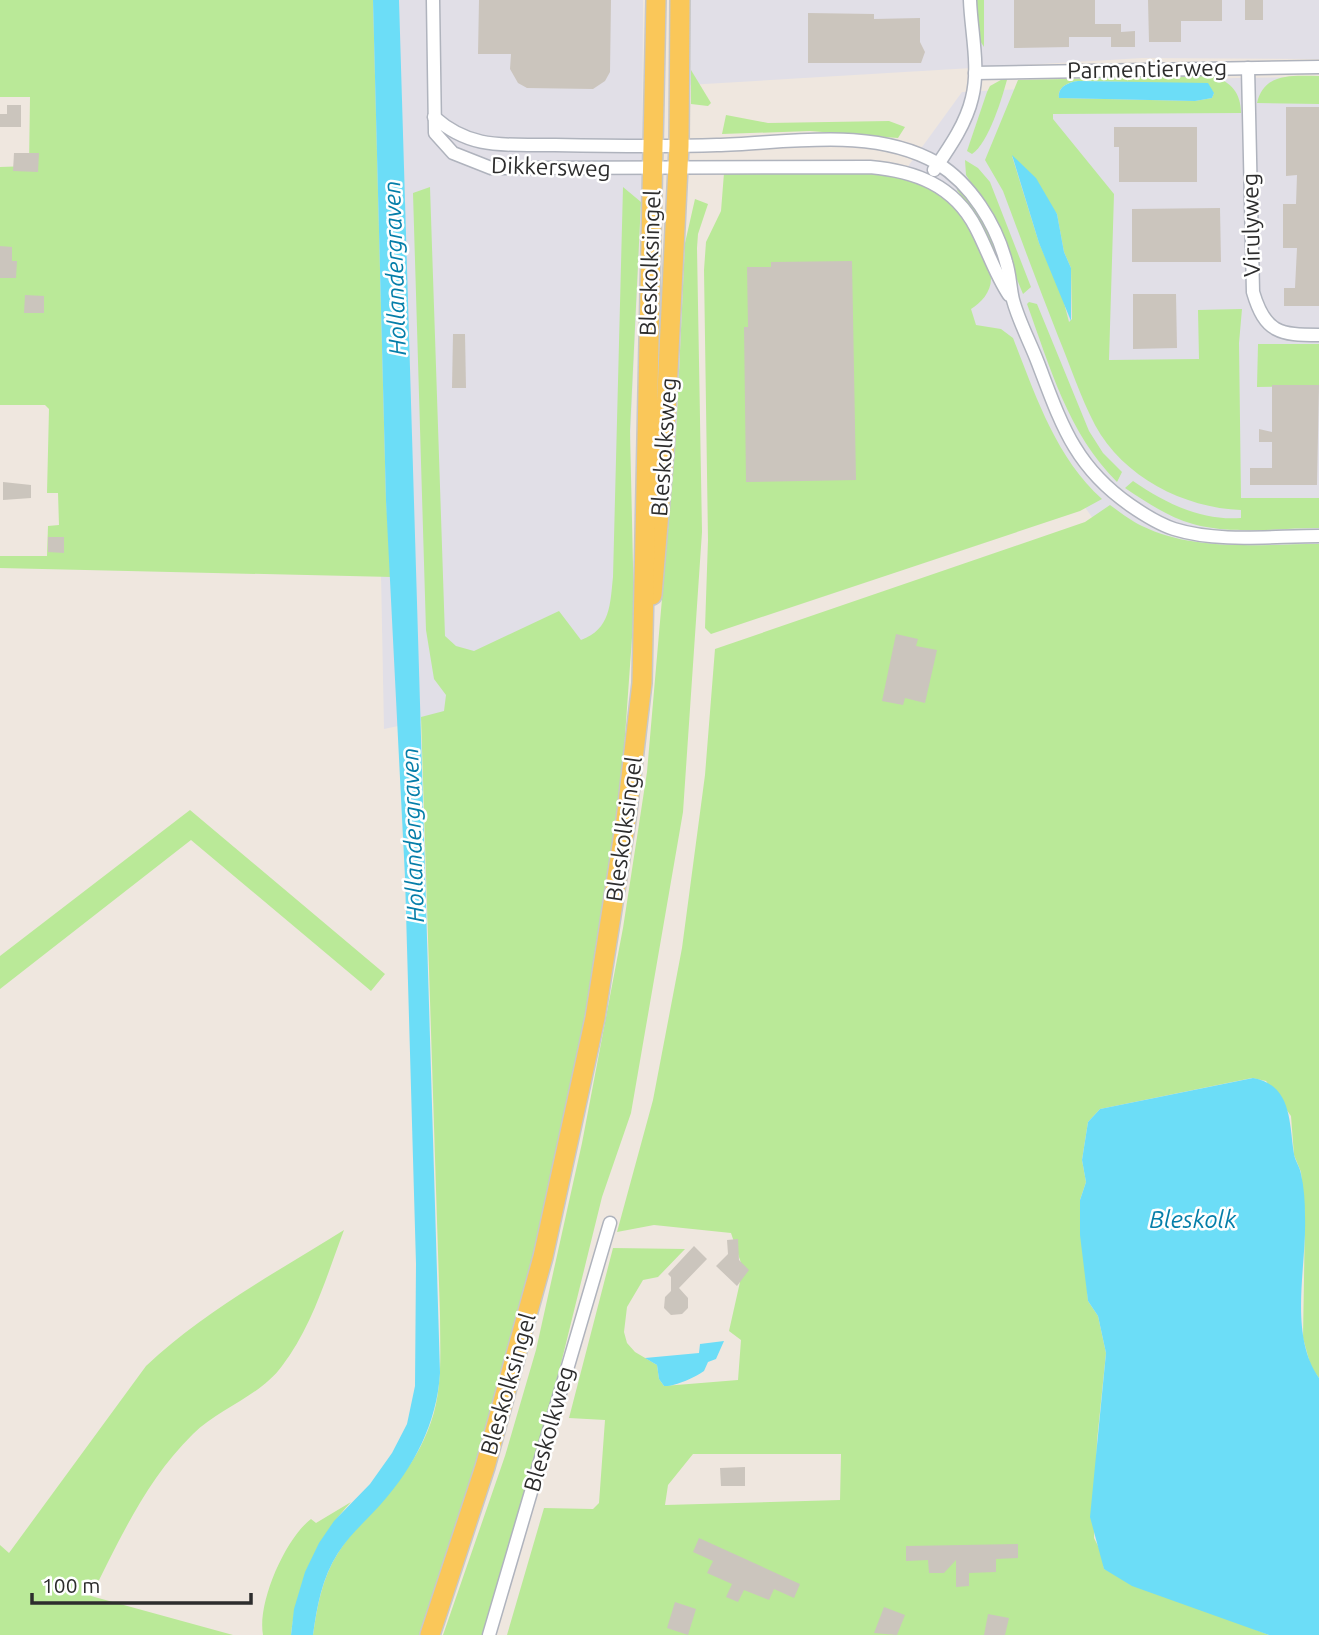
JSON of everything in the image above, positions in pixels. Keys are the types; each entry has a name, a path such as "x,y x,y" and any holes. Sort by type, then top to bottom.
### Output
{"main road":[{"name":"Bleskolksingel","path":"430,1635 503,1405 561,1182 611,929 642,683 656,0"},
{"name":"Bleskolksingel","path":"678,169 680,0"},
{"name":"Bleskolksweg","path":"642,683 663,466 678,169"}],"street":[{"name":"Dikkersweg","path":"433,0 435,133 453,153 491,168 870,167 900,170 928,179"},
{"path":"970,0 975,73 972,98 964,120 928,179 953,196 976,227 997,277 1014,301 1059,418 1077,455 1114,494 1145,515 1174,529 1220,537 1319,536"},
{"name":"Parmentierweg","path":"975,73 1319,67"},
{"name":"Virulyweg","path":"1248,68 1253,292 1259,313 1285,335 1319,335"},
{"name":"Dikkersweg","path":"434,117 459,137 490,143 680,146 840,141 878,143 909,149 938,164 958,179 983,210 1006,261 1014,301"},
{"name":"Bleskolkweg","path":"489,1635 610,1223"}],"shaded area":[{"path":"370,0 643,0 642,187 619,679 384,729"},
{"path":"671,0 1319,0 1319,59 1142,58 670,86"},
{"path":"1319,77 1319,566 1128,568 999,386 893,187 962,92 1236,78"}],"green space":[{"path":"0,0 373,0 386,501 392,577 0,568 0,556 47,556 48,526 59,525 58,493 47,493 49,409 45,405 0,405 0,167 29,166 30,97 0,97"},
{"path":"973,0 984,0 984,47 977,36"},
{"path":"691,70 711,103 708,106 691,104"},
{"path":"1008,76 990,129 972,154 967,151 987,92 990,86"},
{"path":"1213,76 1234,89 1241,113 1053,114 1053,119 1114,194 1109,360 1199,359 1198,310 1242,309 1239,343 1241,498 1319,498 1319,528 1239,530 1193,524 1149,504 1125,488 1133,481 1184,509 1212,517 1241,518 1241,510 1220,508 1177,496 1138,474 1107,444 1095,425 1075,380 1003,191 985,160 1018,80","holes":["1078,81 1131,82 1214,93 1212,98 1195,101 1059,98 1062,88","1012,156 1057,214 1064,252 1071,268 1072,319 1069,322 1062,295 1039,243"]},
{"path":"1290,76 1319,76 1319,104 1257,103 1266,86 1273,81"},
{"path":"726,115 768,123 889,121 905,127 898,138 810,131 722,134"},
{"path":"965,160 978,168 990,182 1031,287 1023,294 988,209 966,175"},
{"path":"868,171 910,178 929,186 965,220 983,250 991,279 985,297 971,309 976,325 1001,329 1013,338 1048,424 1059,444 1086,482 1102,499 1080,511 711,634 705,628 708,540 704,270 706,242 721,211 724,173"},
{"path":"430,187 445,636 456,646 474,651 559,611 581,640 598,629 607,614 613,577 623,187 641,202 630,431 634,610 621,792 603,922 561,1139 488,1426 419,1635 313,1635 321,1593 332,1563 350,1536 412,1461 431,1422 439,1383 440,1315 421,717 444,711 446,695 434,679 426,630 413,193"},
{"path":"959,187 984,221 1004,271 998,273 969,207 957,190"},
{"path":"695,199 708,204 698,234 697,248 702,532 683,812 631,1113 602,1197 538,1457 483,1635 443,1635 505,1456 536,1350 582,1143 623,928 647,772 676,437 685,243"},
{"path":"1027,304 1037,304 1089,431 1103,453 1122,472 1117,482 1100,463 1073,421 1044,352"},
{"path":"1258,344 1319,344 1319,386 1257,387"},
{"path":"1110,505 1142,526 1184,540 1229,545 1319,544 1319,1378 1311,1367 1303,1338 1305,1219 1301,1172 1294,1155 1291,1116 1266,1081 1252,1078 1100,1109 1088,1122 1082,1160 1086,1182 1080,1200 1088,1301 1098,1316 1106,1353 1097,1441 1094,1538 1102,1554 1104,1569 1269,1635 507,1635 544,1508 593,1509 599,1503 605,1420 569,1418 613,1248 685,1249 658,1277 643,1280 627,1307 624,1332 627,1343 635,1352 657,1365 659,1379 664,1386 738,1380 741,1340 729,1331 740,1282 741,1263 731,1233 654,1225 617,1232 653,1100 682,948 705,775 715,649 1085,522","holes":["693,1454 841,1454 840,1500 665,1505 668,1485"]},
{"path":"190,810 385,974 371,991 191,840 0,989 0,956"},
{"path":"344,1230 318,1300 293,1351 263,1386 204,1425 176,1452 135,1511 91,1596 233,1635 0,1635 0,1545 9,1553 146,1366 216,1310"},
{"path":"351,1502 318,1547 310,1564 298,1598 291,1635 263,1635 264,1606 275,1572 292,1541 311,1519 316,1523"}],"water":[{"name":"Hollandergraven","path":"373,0 399,0 440,1373 429,1427 404,1475 348,1540 332,1563 321,1592 313,1635 291,1635 294,1609 305,1572 319,1543 334,1521 370,1484 392,1453 407,1424 415,1386 416,1264 405,877 386,501"},
{"path":"1078,81 1208,83 1214,93 1212,98 1195,101 1059,98 1062,88"},
{"path":"1012,155 1036,178 1057,214 1064,252 1071,268 1071,321 1039,243"},
{"name":"Bleskolk","path":"1253,1078 1266,1082 1282,1097 1304,1189 1301,1320 1304,1341 1319,1378 1319,1635 1269,1635 1132,1586 1104,1569 1090,1517 1106,1353 1098,1316 1088,1301 1080,1235 1080,1200 1086,1182 1082,1160 1088,1122 1100,1109"},
{"path":"724,1341 716,1359 708,1362 704,1371 673,1385 664,1386 659,1379 657,1365 645,1358 699,1353 700,1344"}],"building":[{"path":"479,0 611,0 610,72 605,81 593,89 527,88 518,83 510,69 511,54 478,54"},
{"path":"1014,0 1095,0 1095,24 1121,24 1121,32 1135,31 1135,47 1111,47 1111,37 1069,37 1069,47 1014,48"},
{"path":"1148,0 1222,0 1222,21 1181,21 1181,42 1149,42"},
{"path":"1245,0 1263,0 1263,20 1245,20"},
{"path":"808,13 874,14 874,19 920,18 920,42 925,52 921,63 808,63"},
{"path":"7,105 21,105 21,127 0,127 0,114 7,114"},
{"path":"1286,107 1319,107 1319,306 1284,306 1284,288 1295,288 1297,248 1283,248 1283,204 1296,204 1297,175 1286,176"},
{"path":"1114,127 1197,127 1197,182 1119,182 1119,147 1114,147"},
{"path":"14,153 39,153 38,172 13,171"},
{"path":"1220,208 1221,262 1132,262 1132,209"},
{"path":"0,246 12,247 12,261 17,261 16,278 0,278"},
{"path":"852,261 856,480 746,482 744,327 748,327 747,267 771,267 771,262"},
{"path":"1133,294 1176,294 1177,348 1133,349"},
{"path":"25,295 44,296 44,313 24,313"},
{"path":"453,334 465,334 466,388 452,388"},
{"path":"1272,385 1319,385 1317,485 1250,485 1250,468 1272,468 1272,442 1259,442 1259,429 1272,432"},
{"path":"3,482 31,485 31,498 3,500"},
{"path":"48,537 64,537 64,553 48,552"},
{"path":"896,634 918,639 916,646 937,650 925,703 905,698 903,705 882,701"},
{"path":"738,1239 739,1260 749,1270 737,1286 716,1266 728,1254 727,1240"},
{"path":"694,1246 707,1259 679,1288 688,1298 688,1308 682,1314 671,1315 664,1308 665,1297 671,1291 671,1277 668,1274"},
{"path":"745,1467 745,1486 721,1486 720,1468"},
{"path":"699,1538 800,1584 794,1598 774,1589 769,1600 744,1590 738,1602 726,1597 732,1584 707,1573 713,1561 693,1552"},
{"path":"1018,1544 1018,1558 996,1559 996,1572 969,1573 969,1586 956,1587 956,1560 944,1573 929,1573 928,1560 906,1561 906,1546"},
{"path":"675,1602 696,1609 688,1635 667,1628"},
{"path":"884,1607 905,1615 897,1635 874,1633"},
{"path":"988,1614 1009,1618 1005,1635 984,1635"}]}
